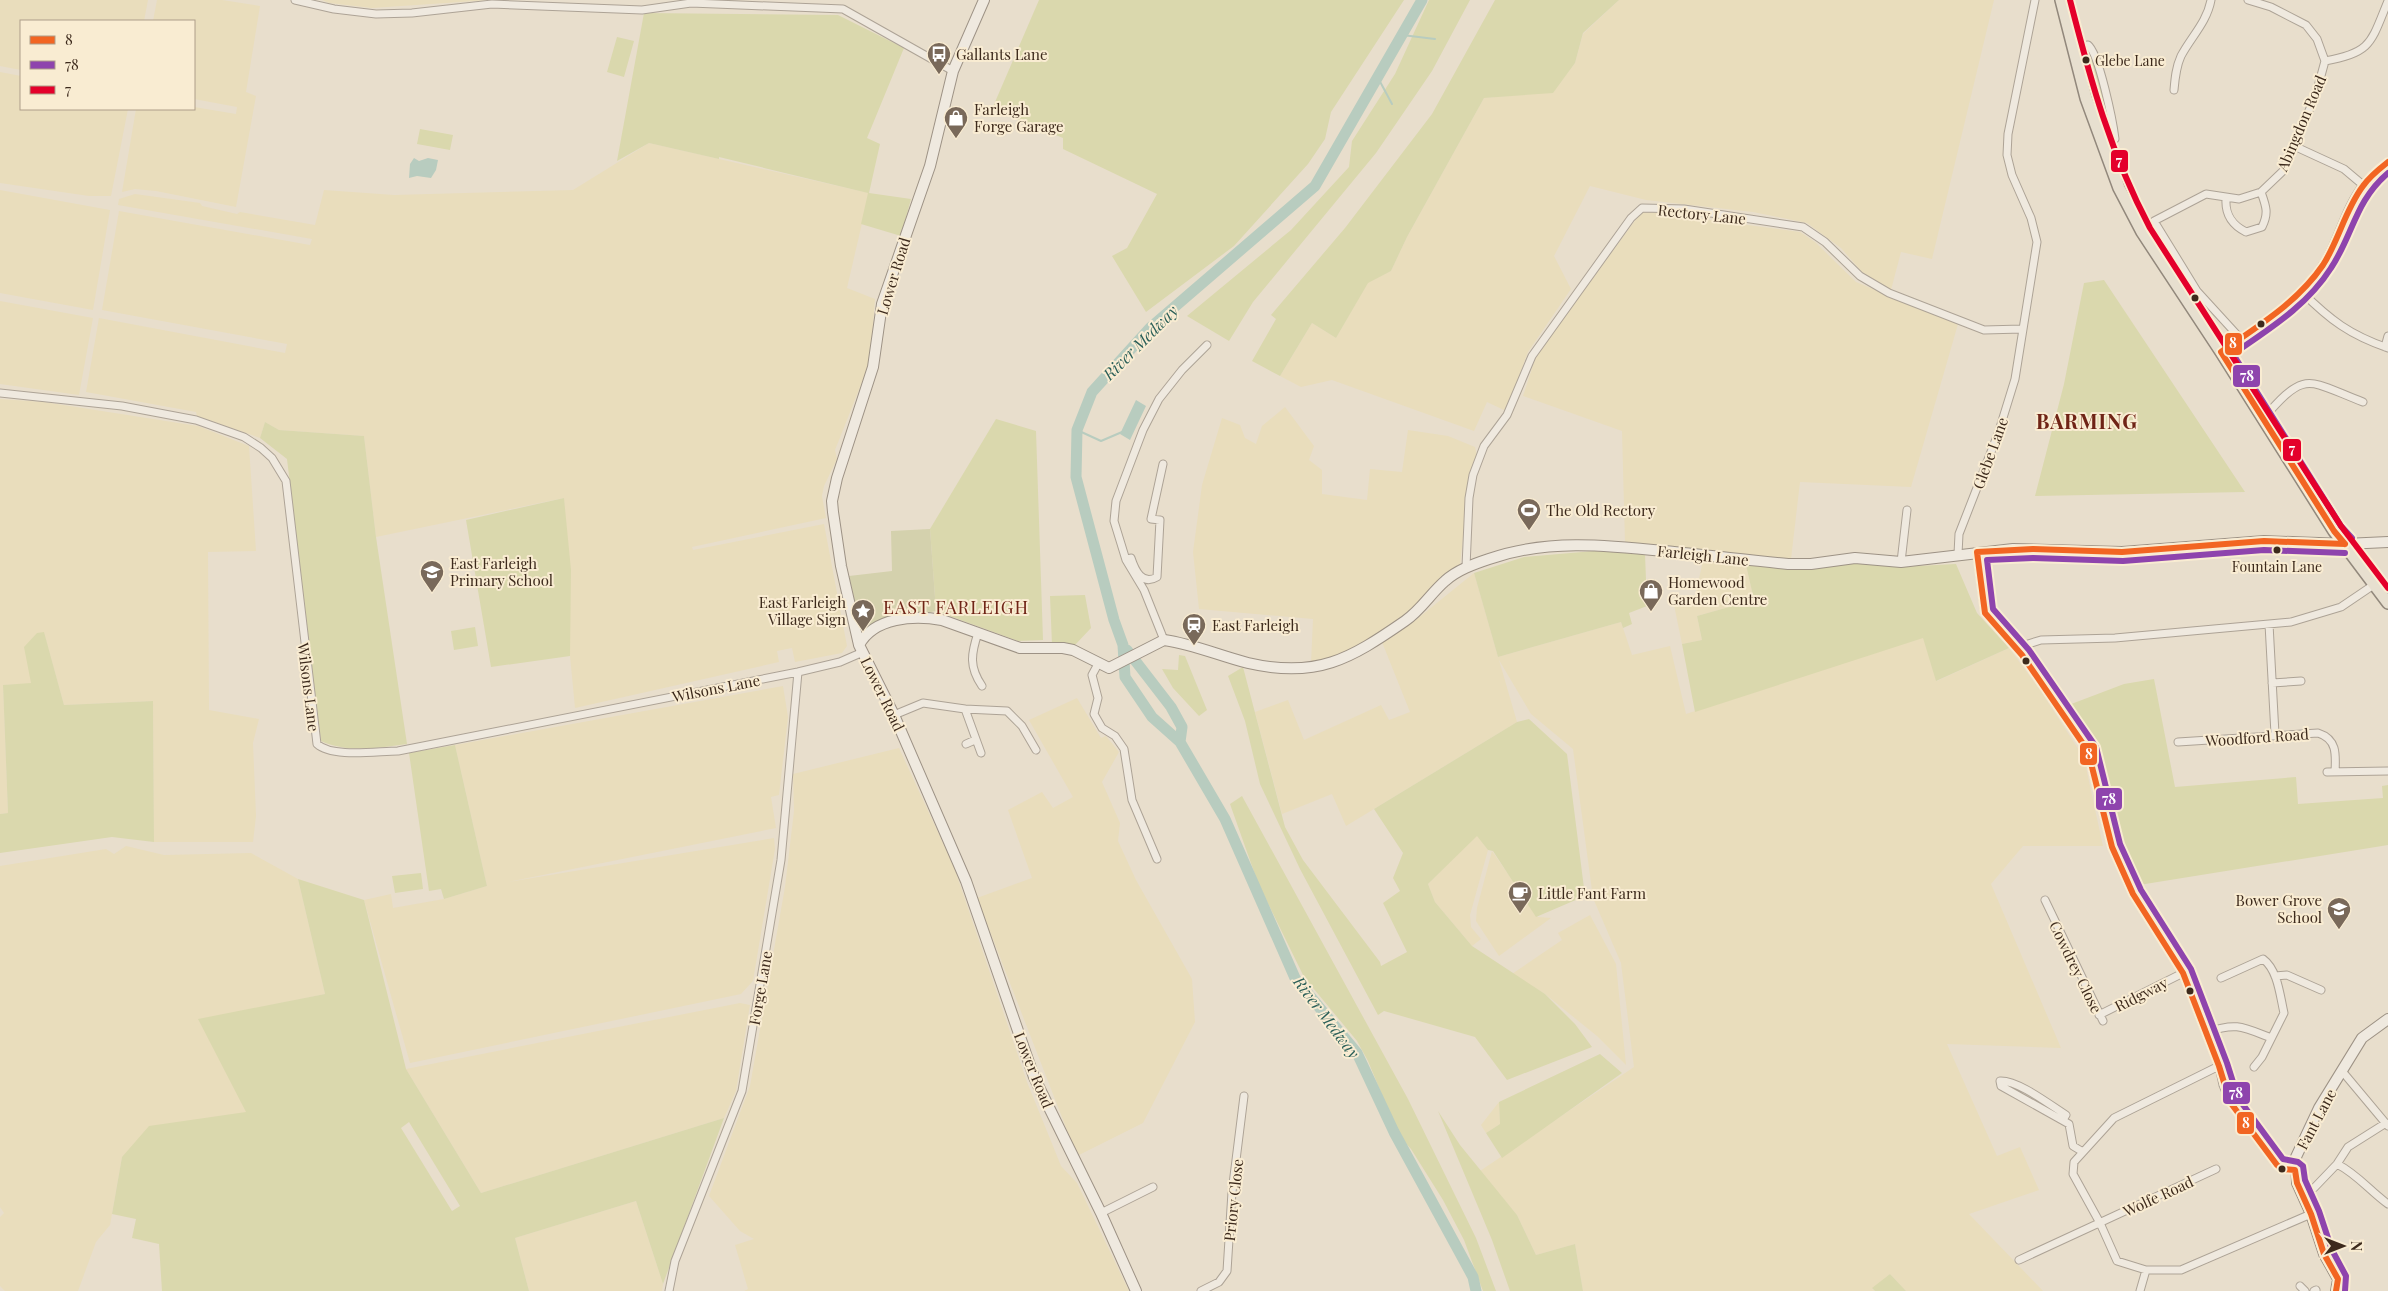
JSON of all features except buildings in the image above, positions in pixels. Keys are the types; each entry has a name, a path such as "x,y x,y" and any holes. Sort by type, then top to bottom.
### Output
{"main road":[{"path":"2061,0 2086,98 2120,188 2142,232 2221,352 2262,420 2334,531 2376,584 2388,603"}],"street":[{"path":"295,0 334,9 376,14 412,13 492,4 642,10 691,3 843,9 953,71"},
{"name":"Lower Road","path":"984,0 953,71 930,166 882,304 873,367 833,492 833,512 841,566 853,622 861,648 894,715 966,881 1034,1077 1136,1291"},
{"name":"Glebe Lane","path":"1958,554 1959,534 1998,434 2015,379 2037,242 2031,218 2012,175 2007,155 2008,134 2035,0"},
{"path":"2174,90 2176,72 2182,56 2204,20 2211,0"},
{"name":"Abingdon Road","path":"2240,338 2197,291 2154,221 2206,194 2214,194 2226,199 2239,199 2262,192 2284,170 2316,94 2325,62 2317,39 2306,25 2271,7 2248,0"},
{"path":"2325,62 2353,56 2365,47 2388,0"},
{"path":"2072,47 2088,45 2094,51 2115,139 2103,146"},
{"path":"2294,146 2344,168 2363,185"},
{"path":"2221,352 2283,310 2302,292 2324,263 2351,204 2363,185 2388,162"},
{"path":"2226,199 2226,209 2231,221 2246,232 2262,227 2266,218 2268,211 2262,192"},
{"name":"Rectory Lane","path":"1466,567 1469,498 1473,475 1484,446 1507,415 1532,356 1631,218 1642,208 1684,209 1803,226 1825,242 1860,276 1889,293 1984,330 2022,330"},
{"path":"2302,292 2324,314 2350,333 2387,348 2388,336"},
{"path":"798,672 840,662 861,648 863,637 874,628 895,621 930,618 1020,648 1063,648 1073,650 1102,666 1112,667 1164,640 1145,592 1126,560 1114,521 1116,501 1143,430 1159,399 1182,370 1207,345"},
{"path":"2262,420 2284,394 2299,385 2315,382 2363,402"},
{"name":"Wilsons Lane","path":"0,393 122,406 196,420 244,437 272,458 286,481 309,693 317,744 322,749 353,752 398,751 798,672"},
{"path":"2348,407 2353,398"},
{"path":"1126,560 1131,558 1139,576 1143,579 1157,577 1160,520 1151,519 1163,464"},
{"path":"1901,562 1907,510"},
{"name":"Farleigh Lane","path":"1164,640 1248,663 1276,668 1321,666 1349,657 1407,620 1446,580 1466,567 1514,552 1583,544 1788,564 1811,564 1855,558 1901,562 1977,552 2033,549 2122,552 2264,541 2345,544"},
{"path":"2345,544 2388,542"},
{"path":"1977,552 1984,613 2022,655 2088,751 2112,847 2134,894 2183,973 2220,1066 2223,1085 2230,1102 2277,1165 2282,1169 2295,1170"},
{"path":"2022,655 2028,644 2040,640 2115,638 2291,622 2341,607 2376,584"},
{"path":"853,622 874,628"},
{"path":"2270,624 2275,734"},
{"path":"978,633 971,661 973,679 982,686"},
{"path":"1102,666 1092,674 1098,698 1094,714 1102,728 1115,736 1124,749 1132,800 1157,859"},
{"name":"Forge Lane","path":"669,1291 678,1252 742,1091 781,860 798,672"},
{"path":"2272,683 2301,682"},
{"path":"894,715 923,703 965,709 1006,711 1022,726 1036,750"},
{"path":"965,709 981,753"},
{"name":"Woodford Road","path":"2178,742 2275,734 2318,733 2326,736 2335,747 2335,772"},
{"path":"966,744 975,740"},
{"path":"2327,772 2388,771"},
{"name":"Cowdrey Close","path":"2045,900 2045,913 2101,1018"},
{"path":"2221,978 2263,959 2269,963 2275,976 2284,1013 2254,1067"},
{"name":"Ridgway","path":"2101,1018 2183,973"},
{"path":"2275,976 2287,975 2321,990"},
{"name":"Fant Lane","path":"2337,1291 2338,1279 2324,1254 2312,1214 2296,1183 2295,1170 2301,1144 2319,1108 2362,1038 2388,1019"},
{"path":"2207,1032 2232,1025 2240,1026 2271,1038"},
{"path":"2220,1066 2114,1118 2074,1162 2073,1174 2100,1223 2117,1261 2146,1270 2181,1270 2312,1214"},
{"path":"2314,1188 2337,1164 2348,1147 2387,1125 2342,1071"},
{"path":"2063,1120 2066,1115 2042,1100 2008,1081 2000,1081 2001,1086 2035,1107 2069,1124 2073,1146 2083,1152"},
{"name":"Priory Close","path":"1201,1291 1219,1282 1227,1271 1232,1192 1244,1096"},
{"path":"2035,1107 2042,1100"},
{"path":"2337,1164 2353,1172 2366,1188 2388,1204"},
{"name":"Wolfe Road","path":"2018,1260 2216,1169"},
{"path":"1100,1213 1153,1187"},
{"path":"2140,1291 2146,1270"}],"shaded area":[{"path":"0,0 148,0 144,20 20,20 20,70 0,66"},
{"path":"157,0 222,0 260,6 246,92 256,96 236,207 156,191 135,189 122,192 136,110 195,110 195,107 236,114 237,107 195,99 195,20 153,20"},
{"path":"322,0 490,0 372,8 329,3"},
{"path":"1039,0 1404,0 1331,112 1325,139 1308,164 1234,246 1146,312 1112,256 1127,248 1157,194 1063,149 1063,138 992,109"},
{"path":"1429,0 1470,0 1432,71 1376,153 1253,302 1229,341 1187,316 1291,230 1349,167 1352,141 1395,74"},
{"path":"1495,0 1619,0 1583,33 1575,63 1553,93 1484,98 1407,237 1391,271 1368,283 1336,338 1312,323 1280,376 1252,361 1276,319 1271,315 1345,228 1432,114"},
{"path":"1619,0 1994,0 1932,259 1901,252 1891,290 1862,272 1841,248 1807,223 1753,212 1646,200 1590,186 1554,256 1571,289 1528,352 1506,411 1487,402 1474,431 1332,380 1301,387 1280,376 1312,323 1336,338 1368,282 1391,271 1407,237 1484,98 1553,92 1575,63 1583,34"},
{"path":"644,13 838,15 904,48 867,138 880,144 869,193 911,199 901,236 861,224 868,193 719,157 719,159 649,143 617,161"},
{"path":"617,37 634,41 624,77 607,72"},
{"path":"2085,47 2096,64 2103,88 2112,136 2107,140 2091,95 2079,52"},
{"path":"0,72 20,76 20,110 128,110 111,196 89,196 0,183"},
{"path":"420,129 453,135 450,150 417,144"},
{"path":"649,143 869,193 847,288 875,299 870,362 835,450 837,459 824,486 822,496 826,518 692,547 693,550 824,524 847,646 842,653 795,662 792,648 777,651 779,662 575,708 570,656 564,498 376,537 364,436 279,430 265,422 260,438 197,416 196,412 86,392 99,318 285,353 287,344 102,310 119,211 310,245 312,239 118,205 119,199 135,194 200,203 202,206 237,214 240,212 315,225 324,190 394,195 573,190"},
{"path":"414,158 419,161 428,158 438,160 436,170 431,178 417,176 409,178 410,164"},
{"path":"0,190 110,210 93,310 0,293"},
{"path":"1642,211 1800,232 1815,242 1856,282 1958,324 1911,487 1800,482 1791,559 1625,543 1622,431 1523,396 1536,356"},
{"path":"2104,280 2245,492 2035,496 2064,384 2084,283"},
{"path":"0,301 93,318 79,395 0,384"},
{"path":"0,399 44,402 198,426 249,446 256,551 208,552 209,710 259,719 253,743 256,816 253,842 154,842 153,701 64,705 44,633 31,684 3,685 8,813 0,814"},
{"path":"1136,400 1146,406 1130,440 1120,434"},
{"path":"1285,407 1314,446 1309,460 1322,470 1322,494 1367,500 1370,469 1402,472 1408,430 1448,436 1475,447 1477,456 1470,474 1460,565 1440,578 1412,609 1380,633 1340,656 1311,663 1313,619 1199,609 1193,552 1202,485 1222,418 1240,425 1245,438 1256,444 1262,426"},
{"path":"996,419 1036,431 1043,640 1018,641 936,611 930,529"},
{"path":"265,422 279,430 364,436 376,537 407,744 375,748 352,748 331,745 321,741 287,459 260,438"},
{"path":"564,498 571,570 570,656 491,667 466,520"},
{"path":"930,529 936,611 866,625 859,620 849,576 892,571 891,531"},
{"path":"1594,551 1645,554 1647,606 1629,613 1632,624 1623,628 1621,622 1498,657 1474,573 1524,557"},
{"path":"1703,560 1746,565 1754,600 1697,616 1702,640 1682,644 1674,605 1694,603"},
{"path":"1851,563 1898,567 1956,564 1977,613 2009,648 1936,681 1923,638 1695,712 1682,644 1702,640 1697,616 1754,600 1746,565 1794,569"},
{"path":"1474,573 1498,657 1621,622 1632,655 1670,646 1686,714 1923,637 1937,681 2009,648 2040,690 2084,758 2103,846 2023,846 1991,884 2061,1048 1947,1044 1997,1156 2020,1147 2039,1190 1969,1214 2043,1291 1906,1291 1890,1274 1872,1289 1875,1291 1583,1291 1575,1244 1536,1255 1517,1215 1480,1171 1634,1067 1621,963 1593,898 1573,749 1531,714 1499,660 1517,722 1346,826 1332,794 1282,814 1255,712 1288,700 1304,740 1381,705 1389,720 1410,712 1382,642 1412,623"},
{"path":"1085,595 1091,628 1075,645 1052,645 1050,596"},
{"path":"475,627 478,646 454,650 451,631"},
{"path":"44,632 64,705 153,701 154,842 112,837 0,853 0,814 8,813 3,685 31,683 24,647 37,633"},
{"path":"1179,655 1185,656 1207,710 1199,716 1173,688 1162,669 1178,670"},
{"path":"1243,667 1285,827 1303,860 1380,962 1381,966 1407,952 1383,903 1400,891 1393,878 1403,853 1374,809 1517,722 1529,719 1567,754 1585,896 1536,917 1493,851 1488,850 1477,836 1428,884 1435,902 1472,946 1545,994 1575,1024 1592,1047 1507,1080 1475,1037 1384,1011 1378,1015 1300,869 1260,784 1245,721 1228,676"},
{"path":"2154,679 2175,787 2296,777 2298,804 2383,798 2382,786 2388,785 2388,845 2139,885 2121,846 2094,752 2066,706 2124,684"},
{"path":"783,686 788,717 779,795 771,797 776,828 508,882 774,838 775,849 753,981 741,994 410,1063 364,900 391,894 393,908 444,899 487,886 455,745"},
{"path":"1077,698 1101,738 1106,736 1119,752 1102,782 1120,823 1118,841 1136,880 1192,979 1195,1022 1143,1123 1077,1156 977,898 1032,878 1008,810 1042,792 1053,808 1073,797 1029,720"},
{"path":"455,745 487,886 444,899 441,889 429,891 409,753"},
{"path":"899,748 954,867 1027,1082 1061,1166 1077,1183 1129,1291 744,1291 748,1289 735,1245 754,1239 740,1231 709,1196 750,1086 785,887 794,811 793,774"},
{"path":"1242,796 1408,1099 1476,1238 1496,1291 1483,1291 1464,1240 1443,1200 1411,1149 1399,1136 1368,1061 1357,1041 1304,977 1258,883 1230,804"},
{"path":"1477,835 1488,850 1470,915 1471,927 1481,939 1472,946 1435,902 1428,884"},
{"path":"126,846 164,855 251,853 298,879 325,994 199,1020 247,1112 122,1157 110,1225 96,1242 78,1291 5,1291 0,1286 0,1217 4,1213 0,1207 0,866 106,849 114,854"},
{"path":"1492,851 1538,917 1551,918 1499,956 1476,921 1477,908"},
{"path":"421,873 423,889 395,893 392,876"},
{"path":"298,879 364,900 406,1069 481,1193 724,1118 663,1284 636,1201 515,1238 529,1291 162,1291 159,1244 132,1238 136,1219 112,1214 122,1157 149,1126 246,1112 198,1019 325,994","holes":["409,1122 460,1206 452,1211 401,1128"]},
{"path":"1590,915 1616,964 1626,1065 1597,1036 1545,994 1512,974 1562,940 1558,933"},
{"path":"740,1003 750,1005 736,1091 724,1118 481,1193 406,1069"},
{"path":"1600,1054 1622,1073 1502,1158 1486,1133 1500,1124 1499,1102"},
{"path":"1499,1102 1500,1124 1486,1133 1481,1125"},
{"path":"1438,1111 1460,1145 1517,1215 1536,1255 1575,1244 1583,1291 1510,1291 1492,1240"},
{"path":"636,1201 663,1284 662,1291 529,1291 515,1238"},
{"path":"1890,1274 1906,1291 1875,1291 1872,1288"}],"waterway":[{"name":"River Medway","path":"1422,0 1315,186 1150,328 1092,392 1077,430 1076,477 1114,620 1123,645 1125,677 1152,717 1180,742 1225,819 1295,978 1357,1053 1394,1132 1473,1277 1476,1291"},
{"path":"1402,35 1435,39"},
{"path":"1377,76 1392,104"},
{"path":"1077,430 1101,441 1122,432"},
{"name":"River Medway","path":"1127,650 1171,707 1182,727 1180,742"}],"transit line":[{"name":"7","path":"2070,0 2103,116 2124,172 2150,228 2341,526 2388,588"},
{"name":"8","path":"2345,544 2334,531 2221,352 2276,313 2313,279 2329,255 2357,195 2369,179 2388,162"},
{"name":"78","path":"2352,538 2341,526 2233,354 2286,316 2311,294 2338,256 2368,195 2388,173"},
{"name":"8","path":"2336,1291 2338,1279 2324,1254 2311,1214 2297,1183 2295,1170 2282,1169 2277,1165 2230,1102 2219,1066 2183,973 2133,894 2112,847 2088,751 2022,655 1985,613 1977,552 2033,549 2122,552 2264,541 2345,544"},
{"name":"78","path":"2345,553 2264,550 2123,561 2033,558 1987,560 1993,609 2029,650 2096,747 2120,844 2141,890 2191,969 2227,1063 2238,1098 2283,1159 2298,1162 2303,1166 2305,1180 2319,1211 2332,1250 2346,1276 2345,1291"}],"place":[{"name":"Glebe Lane","path":"2086,60"},
{"name":"Gallants Lane","path":"939,75"},
{"name":"Farleigh Forge Garage","path":"956,139"},
{"name":"The Old Rectory","path":"1529,531"},
{"name":"Fountain Lane","path":"2277,550"},
{"name":"East Farleigh Primary School","path":"432,593"},
{"name":"Homewood Garden Centre","path":"1651,612"},
{"name":"East Farleigh Village Sign","path":"863,632"},
{"name":"East Farleigh","path":"1194,646"},
{"name":"Little Fant Farm","path":"1520,914"},
{"name":"Bower Grove School","path":"2339,930"}],"district":[{"name":"BARMING","path":"2087,420"},
{"name":"EAST FARLEIGH","path":"956,607"}]}
